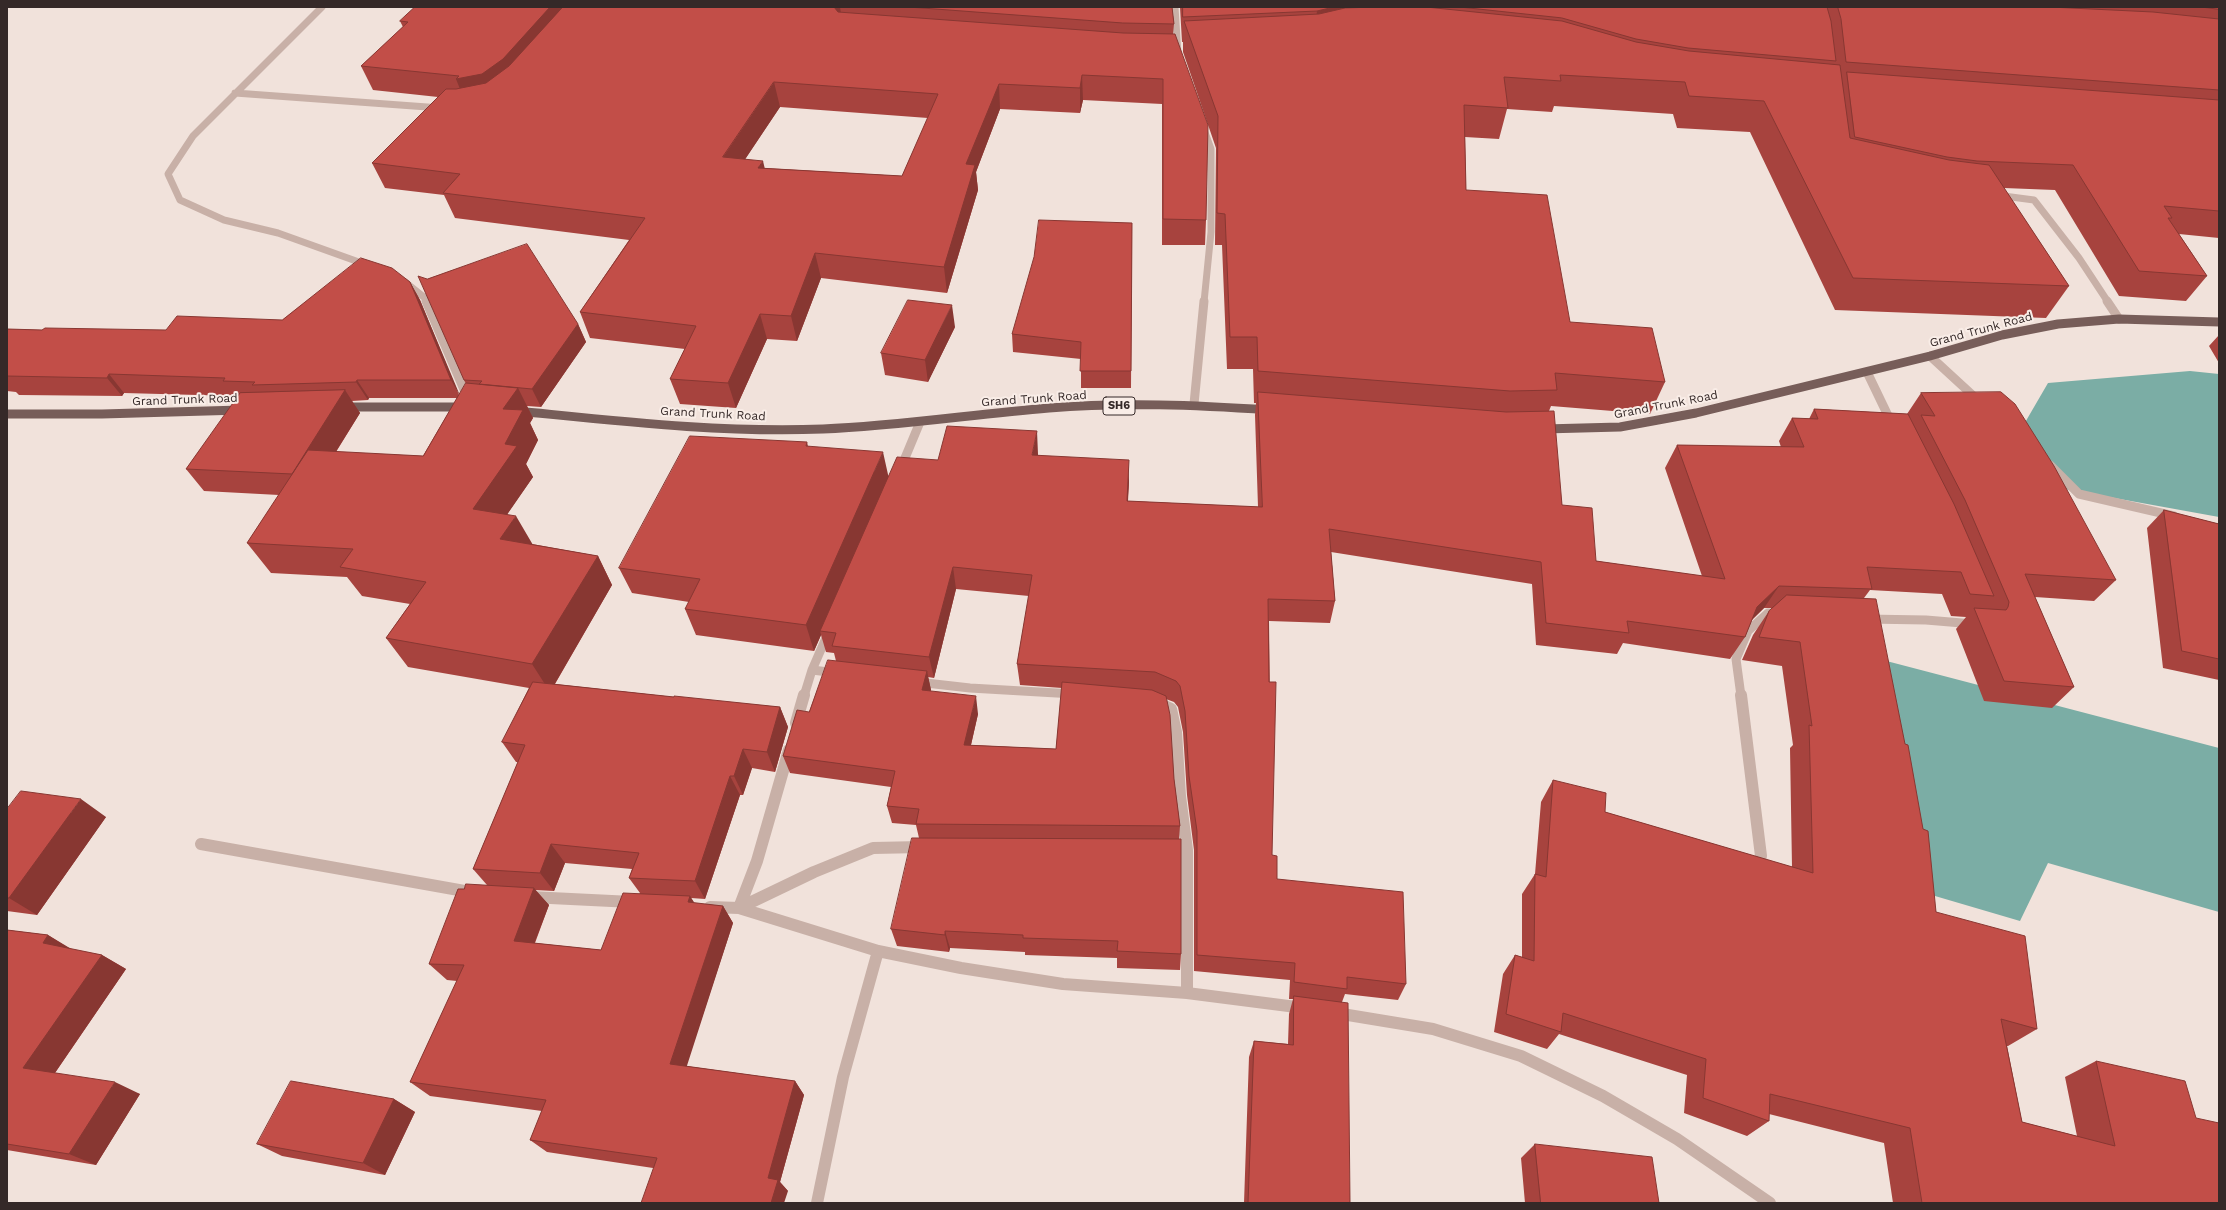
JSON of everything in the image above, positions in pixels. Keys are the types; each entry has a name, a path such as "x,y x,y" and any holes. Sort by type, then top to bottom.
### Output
{"main road":[{"name":"Grand Trunk Road","path":"1531,429 1620,427 1696,413 1930,356 2009,333 2058,324 2119,319 2219,322"},
{"name":"Grand Trunk Road","path":"509,410 714,428 821,429 920,422 1020,410 1194,404 1282,410"},
{"path":"332,408 471,406"},
{"name":"Grand Trunk Road","path":"7,414 102,414 248,410"}],"street":[{"path":"322,7 193,136 168,174 180,200 224,220 278,233 381,270"},
{"path":"1175,7 1178,52"},
{"path":"236,93 452,109"},
{"path":"1194,404 1210,232 1211,149 1201,120"},
{"path":"1990,194 2034,200 2079,258 2119,319"},
{"path":"396,275 425,298 471,406"},
{"path":"1930,356 1988,409"},
{"path":"1867,372 1897,434"},
{"path":"897,478 920,422"},
{"path":"2040,456 2079,494 2180,517"},
{"path":"1761,856 1736,659 1748,631 1768,613 1792,615"},
{"path":"1855,618 1926,620 1984,625 1981,618"},
{"path":"739,908 757,861 812,670 834,620"},
{"path":"812,670 851,674"},
{"path":"907,681 970,688 1084,695"},
{"path":"1146,700 1154,701 1171,709 1176,732 1180,796 1188,850 1186,993"},
{"path":"200,844 478,894"},
{"path":"739,908 814,872 873,848 934,847"},
{"path":"1157,849 1188,850"},
{"path":"518,896 644,903"},
{"path":"699,906 739,908 878,951 961,968 1063,984 1186,993 1321,1011 1432,1029 1521,1056 1623,1108 1677,1139 1770,1203"},
{"path":"817,1203 843,1077 878,951"}],"water":[{"path":"2190,371 2219,374 2219,517 2059,488 2016,438 2048,383"},
{"path":"1875,658 2219,748 2219,912 2048,863 2020,921 1901,886"}],"building":[{"path":"415,7 550,7 503,59 482,74 456,79 459,76 361,66 408,22 400,21"},
{"path":"563,7 834,7 838,12 1123,33 1175,34 1208,125 1206,220 1163,219 1163,79 1082,75 1080,88 999,84 966,164 975,165 944,267 815,253 791,316 760,314 728,383 670,379 696,326 580,312 645,218 443,193 460,174 372,163 446,89 456,89 486,83 509,66","holes":["774,82 938,94 902,176 758,168 763,161 723,157"]},
{"path":"909,7 1172,7 1174,24 1123,23"},
{"path":"1183,7 1334,7 1317,11 1183,17"},
{"path":"1426,7 1562,21 1636,42 1689,51 1840,65 1850,138 1949,160 1989,165 2069,286 1853,278 1764,101 1689,96 1685,82 1560,75 1561,81 1504,77 1508,108 1464,105 1466,190 1547,195 1570,322 1652,328 1665,382 1555,373 1557,390 1510,391 1258,371 1257,337 1230,337 1225,214 1217,213 1218,116 1184,21 1319,14 1345,8"},
{"path":"1460,7 1827,7 1831,21 1836,61 1688,48 1636,39 1562,18"},
{"path":"1838,7 2050,7 2153,12 2219,19 2219,90 1846,62 1841,19"},
{"path":"2202,7 2219,7 2219,9"},
{"path":"1847,72 2219,100 2219,211 2164,206 2172,218 2168,218 2207,276 2139,271 2073,165 1977,161 1947,157 1855,137"},
{"path":"1039,220 1132,223 1131,371 1080,371 1081,342 1012,334 1034,257"},
{"path":"527,244 578,324 532,389 479,384 482,381 464,380 418,276 427,279"},
{"path":"361,258 392,268 410,282 451,380 357,380 356,382 252,385 255,382 223,381 225,378 109,374 107,378 7,376 7,329 42,330 45,328 166,330 177,316 282,320"},
{"path":"908,300 952,305 925,360 881,353"},
{"path":"466,383 518,388 503,409 523,410 505,444 517,446 473,509 516,516 500,539 598,556 532,664 386,638 426,582 340,567 353,549 247,543 308,450 423,456"},
{"path":"345,390 292,474 186,469 240,393"},
{"path":"1258,392 1506,412 1554,411 1562,505 1592,508 1596,561 1725,579 1677,445 1804,447 1792,418 1818,419 1814,409 1908,414 1954,504 1994,596 1970,594 1961,572 1867,567 1872,589 1779,586 1757,607 1745,637 1627,621 1629,633 1546,623 1541,562 1329,529 1335,601 1268,599 1269,682 1276,682 1272,855 1277,856 1277,879 1403,892 1406,984 1347,977 1347,989 1294,982 1295,963 1197,955 1197,831 1189,776 1185,711 1180,686 1176,681 1155,672 1017,664 1032,575 953,567 929,657 832,646 836,633 820,631 897,457 938,460 947,426 1037,431 1032,455 1129,460 1127,501 1262,507"},
{"path":"2001,392 2015,404 2054,466 2116,580 2025,574 2074,687 2004,681 1974,608 2006,610 2009,602 1965,500 1921,415 1935,416 1921,393"},
{"path":"690,436 807,442 806,446 883,452 806,625 685,609 700,579 619,568"},
{"path":"2164,510 2219,524 2219,659 2182,651"},
{"path":"1787,595 1876,599 1905,744 1908,745 1923,829 1928,831 1936,912 2025,936 2037,1029 2001,1019 2022,1122 2115,1146 2096,1061 2185,1081 2196,1118 2219,1123 2219,1203 1922,1203 1910,1128 1770,1094 1769,1121 1703,1098 1706,1059 1563,1013 1561,1032 1506,1014 1515,955 1534,961 1535,874 1546,877 1553,780 1606,793 1605,812 1813,873 1809,725 1812,726 1800,642 1759,637 1769,611"},
{"path":"828,660 927,671 922,690 976,696 964,745 1056,749 1062,682 1152,690 1166,696 1170,715 1174,779 1180,826 916,824 919,809 887,806 895,771 783,756 797,710 809,712"},
{"path":"533,682 780,707 767,752 743,749 734,776 730,776 695,881 629,878 639,853 551,844 540,873 473,869 525,745 502,742"},
{"path":"21,791 81,799 9,898 7,898 7,809"},
{"path":"912,838 1181,839 1181,954 1117,951 1118,941 1023,938 1023,935 945,931 945,935 891,929"},
{"path":"466,884 534,888 514,941 601,950 623,893 690,896 688,902 723,906 670,1064 795,1081 768,1178 778,1180 771,1203 641,1203 657,1158 530,1140 546,1100 410,1082 464,965 429,964 458,889 464,889"},
{"path":"7,930 48,935 43,943 102,955 23,1068 115,1082 69,1154 7,1144"},
{"path":"1294,996 1348,1003 1350,1203 1248,1203 1254,1041 1293,1045"},
{"path":"291,1081 394,1099 363,1163 257,1144"},
{"path":"1535,1144 1652,1157 1659,1203 1541,1203"}]}
